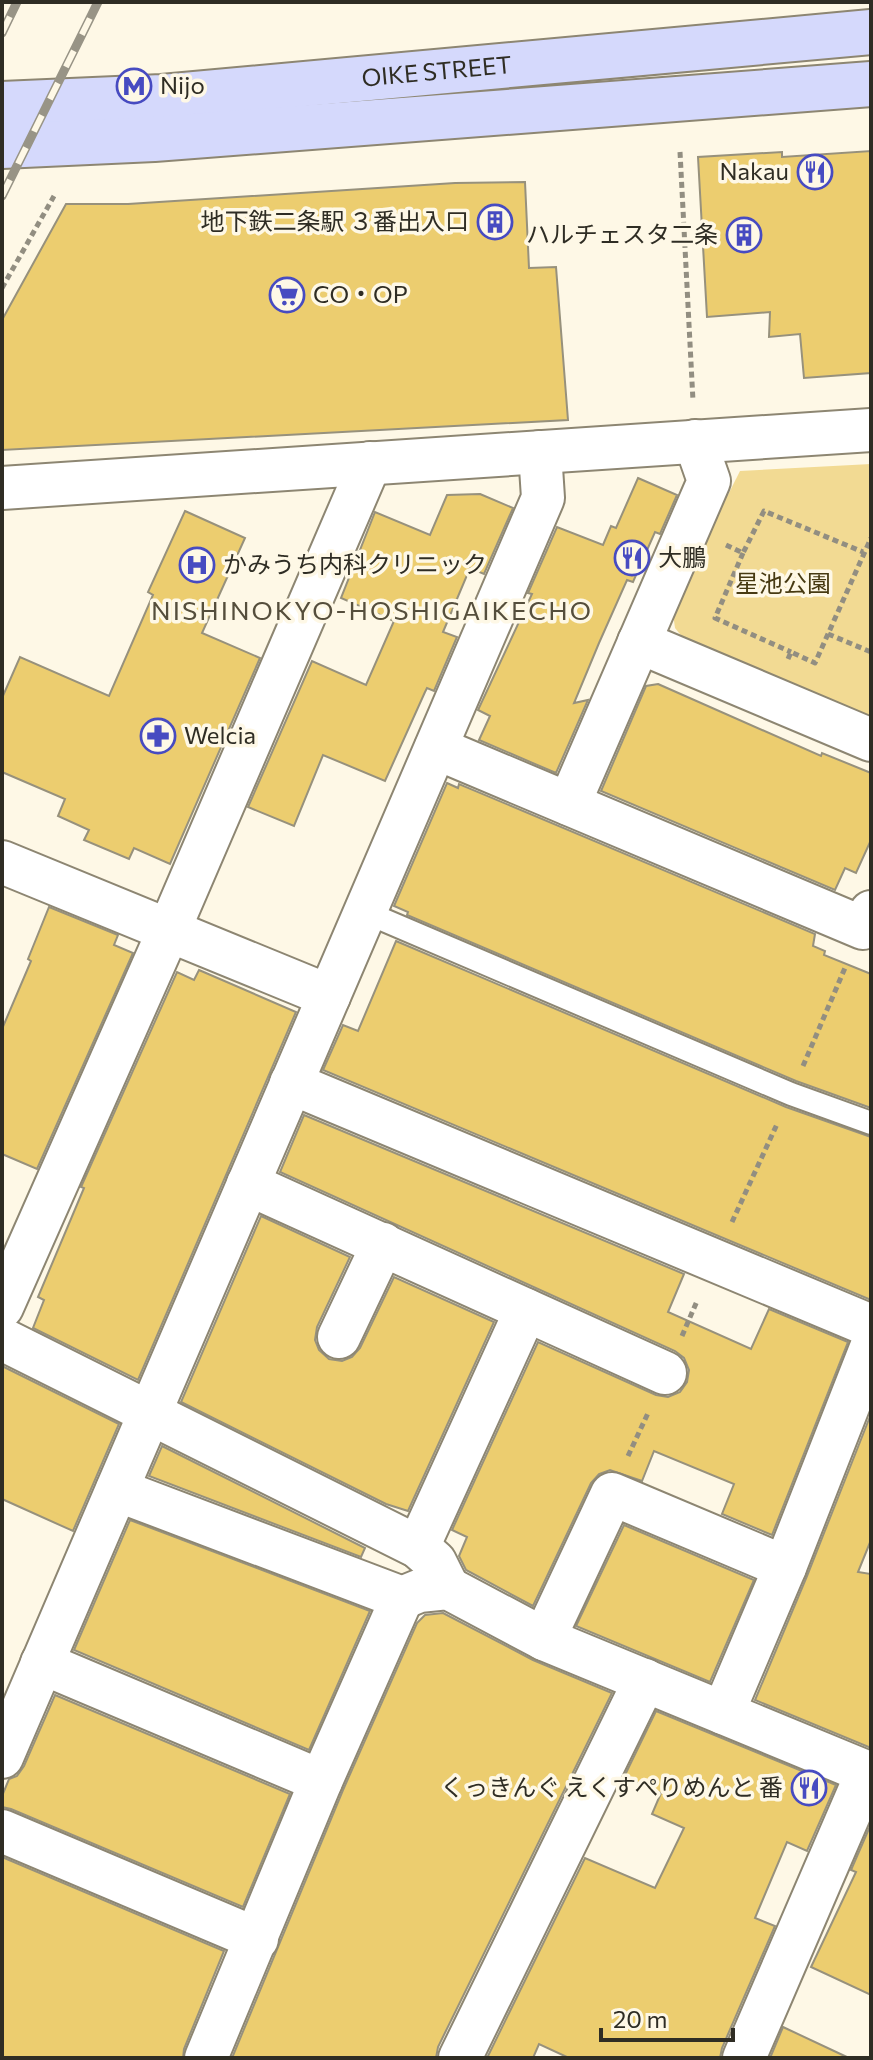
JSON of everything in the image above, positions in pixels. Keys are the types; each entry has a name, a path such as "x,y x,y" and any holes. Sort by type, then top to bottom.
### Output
{"street":[{"name":"OIKE STREET","path":"2,104 162,97 871,32"},
{"name":"OIKE STREET","path":"2,146 154,139 871,84"},
{"path":"2,488 871,430"},
{"path":"569,804 709,481 695,441"},
{"path":"2,1757 543,498 540,452"},
{"path":"2,1307 169,930 370,463"},
{"path":"639,642 871,740"},
{"path":"436,748 569,804 867,920"},
{"path":"2,862 329,996"},
{"path":"291,1083 871,1326"},
{"path":"248,1184 665,1373"},
{"path":"339,1337 383,1244"},
{"path":"418,1547 526,1310"},
{"path":"2,1339 418,1547 435,1562 448,1588"},
{"path":"723,1713 785,1567 871,1348"},
{"path":"117,1490 402,1598 419,1591 448,1588 544,1639 869,1774 744,2058"},
{"path":"544,1639 612,1494 785,1567"},
{"path":"206,2058 321,1781 402,1598"},
{"path":"42,1663 321,1781"},
{"path":"460,2058 645,1680"},
{"path":"2,1831 257,1939"}],"lane":[{"path":"365,912 791,1094 871,1123"}],"path":[{"path":"680,152 695,441"},
{"path":"2,288 54,196"},
{"path":"863,552 764,511 715,618 815,663 871,538"},
{"path":"688,528 743,553"},
{"path":"828,634 871,652"},
{"path":"770,698 791,652"},
{"path":"612,1494 867,920"}],"green space":[{"name":"星池公園","path":"871,464 871,717 684,639 675,628 672,606 740,471"}],"building":[{"path":"871,151 871,373 804,378 800,334 769,337 770,312 707,317 698,157 782,152 782,157"},
{"name":"CO・OP","path":"525,182 529,268 556,267 568,420 2,450 2,320 66,204 128,204 455,183"},
{"path":"638,478 677,495 660,534 655,532 633,582 627,580 599,643 574,703 588,700 556,773 479,740 490,716 478,710 532,594 528,593 557,527 603,545 611,526 616,528"},
{"path":"480,494 513,508 484,574 470,568 443,632 457,637 434,691 427,688 425,692 385,781 323,755 294,826 248,807 312,661 366,685 394,621 341,598 375,512 430,535 447,495"},
{"name":"Welcia","path":"185,511 245,538 202,633 260,658 170,864 134,848 129,859 84,840 89,830 58,816 65,799 2,772 2,698 20,657 109,696 153,595 148,592"},
{"path":"658,684 821,756 822,753 871,773 871,840 856,873 845,868 835,890 601,791 646,686"},
{"path":"447,783 458,788 459,784 815,934 813,946 825,951 824,955 871,974 871,1108 796,1081 407,915 408,912 394,906"},
{"path":"49,907 118,935 114,945 133,953 37,1169 2,1154 2,1029 31,961 28,959"},
{"path":"396,941 786,1107 871,1137 871,1300 323,1070 343,1025 358,1031"},
{"path":"199,970 296,1012 138,1380 33,1328 44,1300 38,1297 84,1188 81,1187 177,972 194,980"},
{"path":"304,1115 684,1274 668,1312 751,1349 769,1309 848,1342 772,1535 722,1514 734,1484 654,1451 642,1481 610,1470 599,1474 591,1483 533,1606 466,1570 459,1556 467,1537 452,1530 538,1342 656,1395 668,1397 680,1392 687,1382 689,1370 684,1358 675,1351 280,1172"},
{"path":"261,1216 350,1257 317,1327 315,1340 319,1350 329,1359 342,1361 352,1357 360,1348 394,1277 494,1322 408,1511 386,1504 181,1402"},
{"path":"2,1366 119,1424 73,1531 2,1499"},
{"path":"871,1414 871,1540 858,1572 871,1574 871,1748 755,1700"},
{"path":"162,1446 365,1548 361,1557 149,1476"},
{"path":"130,1520 370,1611 309,1750 74,1650"},
{"path":"624,1525 754,1580 710,1682 576,1626"},
{"path":"443,1613 533,1660 612,1693 438,2047 436,2058 232,2058 343,1790 417,1623 425,1615"},
{"path":"55,1695 290,1794 243,1907 2,1807 2,1796 9,1779 17,1776 24,1766"},
{"path":"656,1711 836,1785 807,1851 787,1842 755,1918 775,1926 720,2058 569,2058 539,2044 533,2058 487,2058 585,1858 655,1888 684,1828 652,1814 661,1793 624,1777"},
{"path":"871,1824 871,1995 811,1967 856,1872 851,1870"},
{"path":"2,1857 224,1951 183,2058 2,2058"},
{"path":"783,2027 849,2058 770,2058"}],"railway":[{"path":"2,33 17,2"},
{"path":"2,196 98,2"}],"place":[{"name":"Nijo","path":"134,86"},
{"name":"Nakau","path":"815,172"},
{"name":"地下鉄二条駅 ３番出入口","path":"495,222"},
{"name":"ハルチェスタ二条","path":"744,235"},
{"name":"CO・OP","path":"287,295"},
{"name":"大鵬","path":"632,558"},
{"name":"かみうち内科クリニック","path":"197,565"},
{"name":"Welcia","path":"158,736"},
{"name":"くっきんぐ えくすぺりめんと 番","path":"809,1788"}],"district":[{"name":"NISHINOKYO-HOSHIGAIKECHO","path":"372,611"}]}
